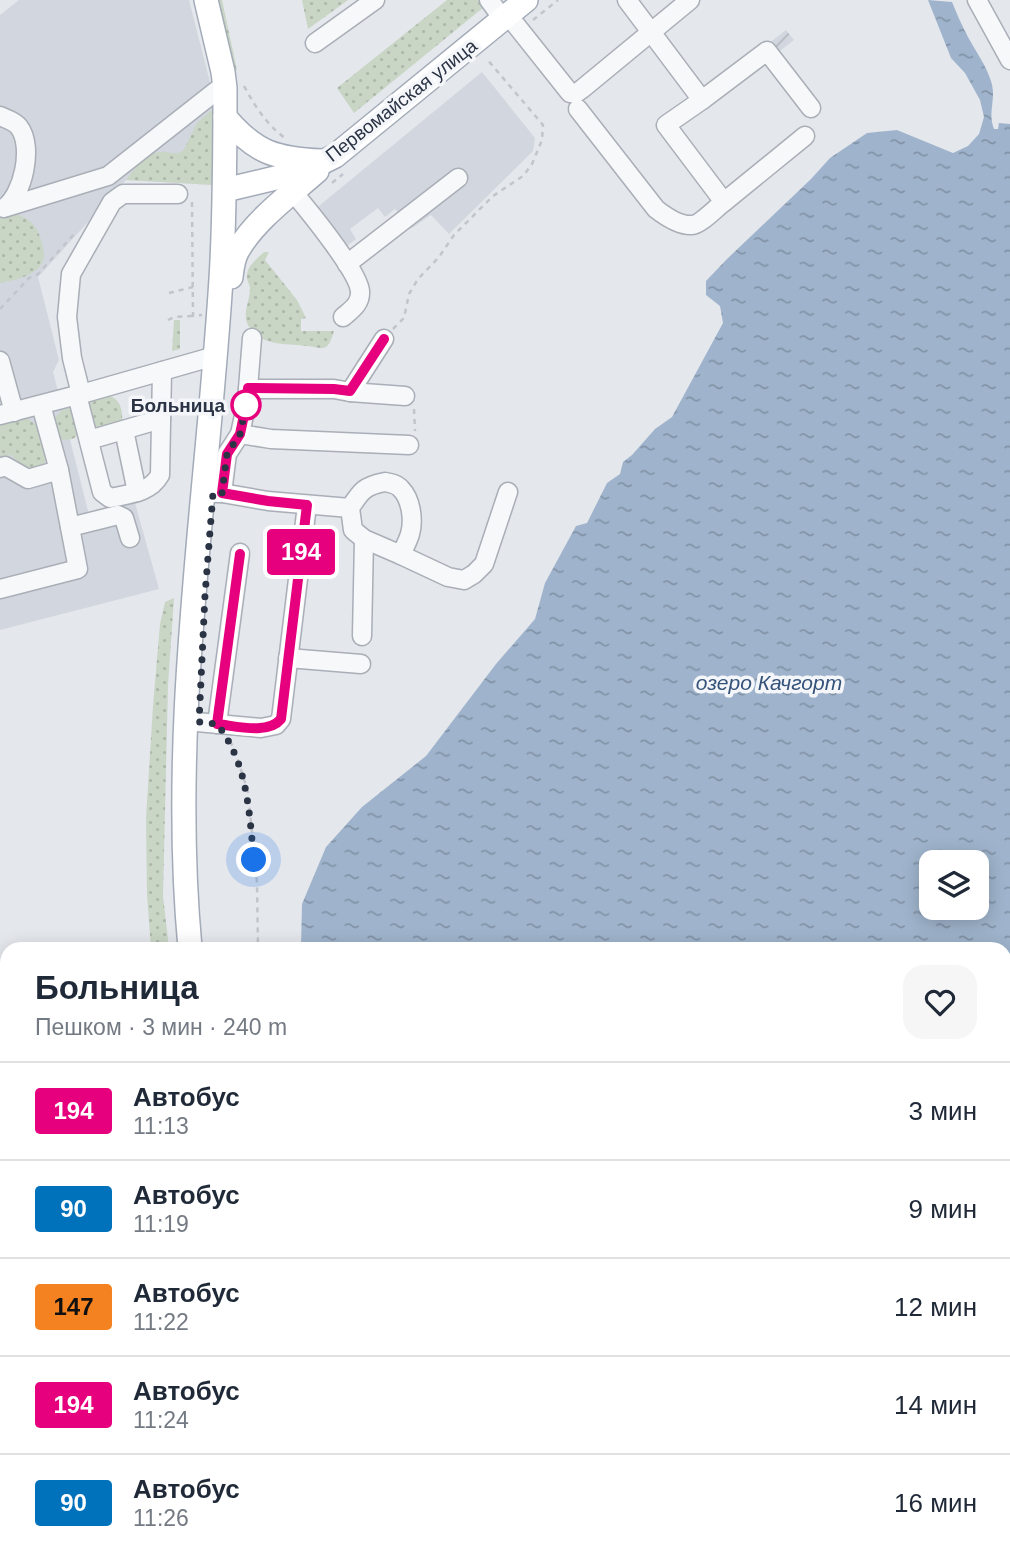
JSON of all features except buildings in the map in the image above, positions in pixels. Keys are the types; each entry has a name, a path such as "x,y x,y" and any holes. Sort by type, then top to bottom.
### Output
{"main road":[{"path":"189,942 184,841 186,721 194,576 212,493 215,271 225,196 225,117 233,84 223,72 206,0"},
{"name":"Первомайская улица","path":"225,196 304,171 330,159 526,0"},
{"path":"225,117 239,134 264,151 302,160 330,159"},
{"path":"215,356 237,251 246,237 272,211 330,159"},
{"path":"225,196 245,211 272,211"}],"street":[{"path":"315,43 375,0"},
{"path":"489,0 570,93 575,94 690,0"},
{"path":"627,0 702,100"},
{"path":"978,0 1010,60"},
{"path":"724,202 666,125 767,51 811,108"},
{"path":"3,208 108,176 216,91 233,84"},
{"path":"578,109 656,209 672,220 692,225 698,223 805,136"},
{"path":"0,116 18,124 24,136 26,154 17,194 3,208"},
{"path":"348,264 458,178"},
{"path":"293,192 348,264 358,284 360,293 357,305 343,317"},
{"path":"162,371 160,475 155,484 145,490 110,498 103,492 72,358 66,317 71,274 112,202 123,194 185,194"},
{"path":"252,338 247,401 240,434 227,454 212,493 350,508"},
{"path":"350,391 384,339"},
{"path":"0,361 7,413 215,356"},
{"path":"248,388 334,389 405,396"},
{"path":"1,588 78,569 59,470 41,405"},
{"path":"89,440 161,419"},
{"path":"124,430 137,492"},
{"path":"240,434 271,439 409,445"},
{"path":"0,468 5,466 28,479 59,470"},
{"path":"401,555 411,533 412,516 407,498 401,489 385,482 362,490 350,508 353,530 364,539 448,577 464,580 484,564 509,492"},
{"path":"186,721 261,728 276,725 281,719 307,505"},
{"path":"70,527 118,515 124,518 130,538"},
{"path":"362,636 364,539"},
{"path":"217,724 240,554"},
{"path":"289,658 361,664"}],"path":[{"path":"384,339 404,318 410,294 418,279 439,257 454,235 494,196 523,176 532,164 542,140 543,125 486,58"},
{"path":"233,84 244,86 261,114 274,130 286,139"},
{"path":"185,194 193,267 193,316"},
{"path":"0,309 29,278 38,274 83,224"},
{"path":"193,267 215,271"},
{"path":"169,293 193,286"},
{"path":"168,320 174,317 207,315"},
{"path":"405,396 414,409 415,438 409,445"},
{"path":"217,724 234,751 247,792 257,883 258,942"}],"shaded area":[{"path":"19,0 189,0 213,94 214,185 126,180 38,277 59,360 53,372 89,515 135,503 159,589 0,630 0,15"},
{"path":"786,30 794,40 776,54 768,44"},
{"path":"482,72 535,138 533,151 449,234 431,215 412,228 395,209 385,217 378,208 350,229 356,239 344,248 314,210"}],"green space":[{"path":"216,0 222,0 237,70 232,71"},
{"path":"302,0 348,0 308,29"},
{"path":"447,0 478,0 484,7 354,113 337,88"},
{"path":"213,109 214,185 126,180 150,155 183,151 197,123"},
{"path":"9,213 22,216 32,223 40,237 44,258 32,273 0,283 0,217"},
{"path":"264,252 269,252 265,260 297,300 306,318 301,319 301,331 334,331 327,346 320,348 267,341 253,332 248,325 246,312 250,288 247,274 252,263"},
{"path":"174,320 180,320 180,349 172,351"},
{"path":"103,395 113,397 119,403 122,422 93,430 87,402"},
{"path":"62,410 73,410 81,432 64,440 55,432 54,419"},
{"path":"26,417 41,429 47,457 43,466 33,472 16,461 12,455 0,457 0,424"},
{"path":"174,598 168,685 163,896 168,942 151,942 146,818 160,624 165,602"}],"water":[{"name":"озеро Качгорт","path":"928,0 952,2 991,81 991,117 994,129 998,129 999,123 1010,124 1010,942 301,942 302,904 326,847 362,807 426,756 496,664 535,619 545,583 576,526 587,523 607,483 620,474 623,462 655,429 672,417 723,323 720,306 706,295 706,281 830,158 867,133 897,130 953,153 968,146 979,134 984,117 980,100 965,73 951,58"}],"bus line":[{"name":"194","path":"240,554 217,724 261,728 276,725 281,719 307,505 222,493 227,454 240,434 248,388 350,391 384,339"}],"place":[{"name":"Больница","path":"246,405"}],"route":[{"path":"246,405 247,401 240,434 227,454 222,493 213,493 199,722 217,724 234,751 247,792 254,860"}]}
